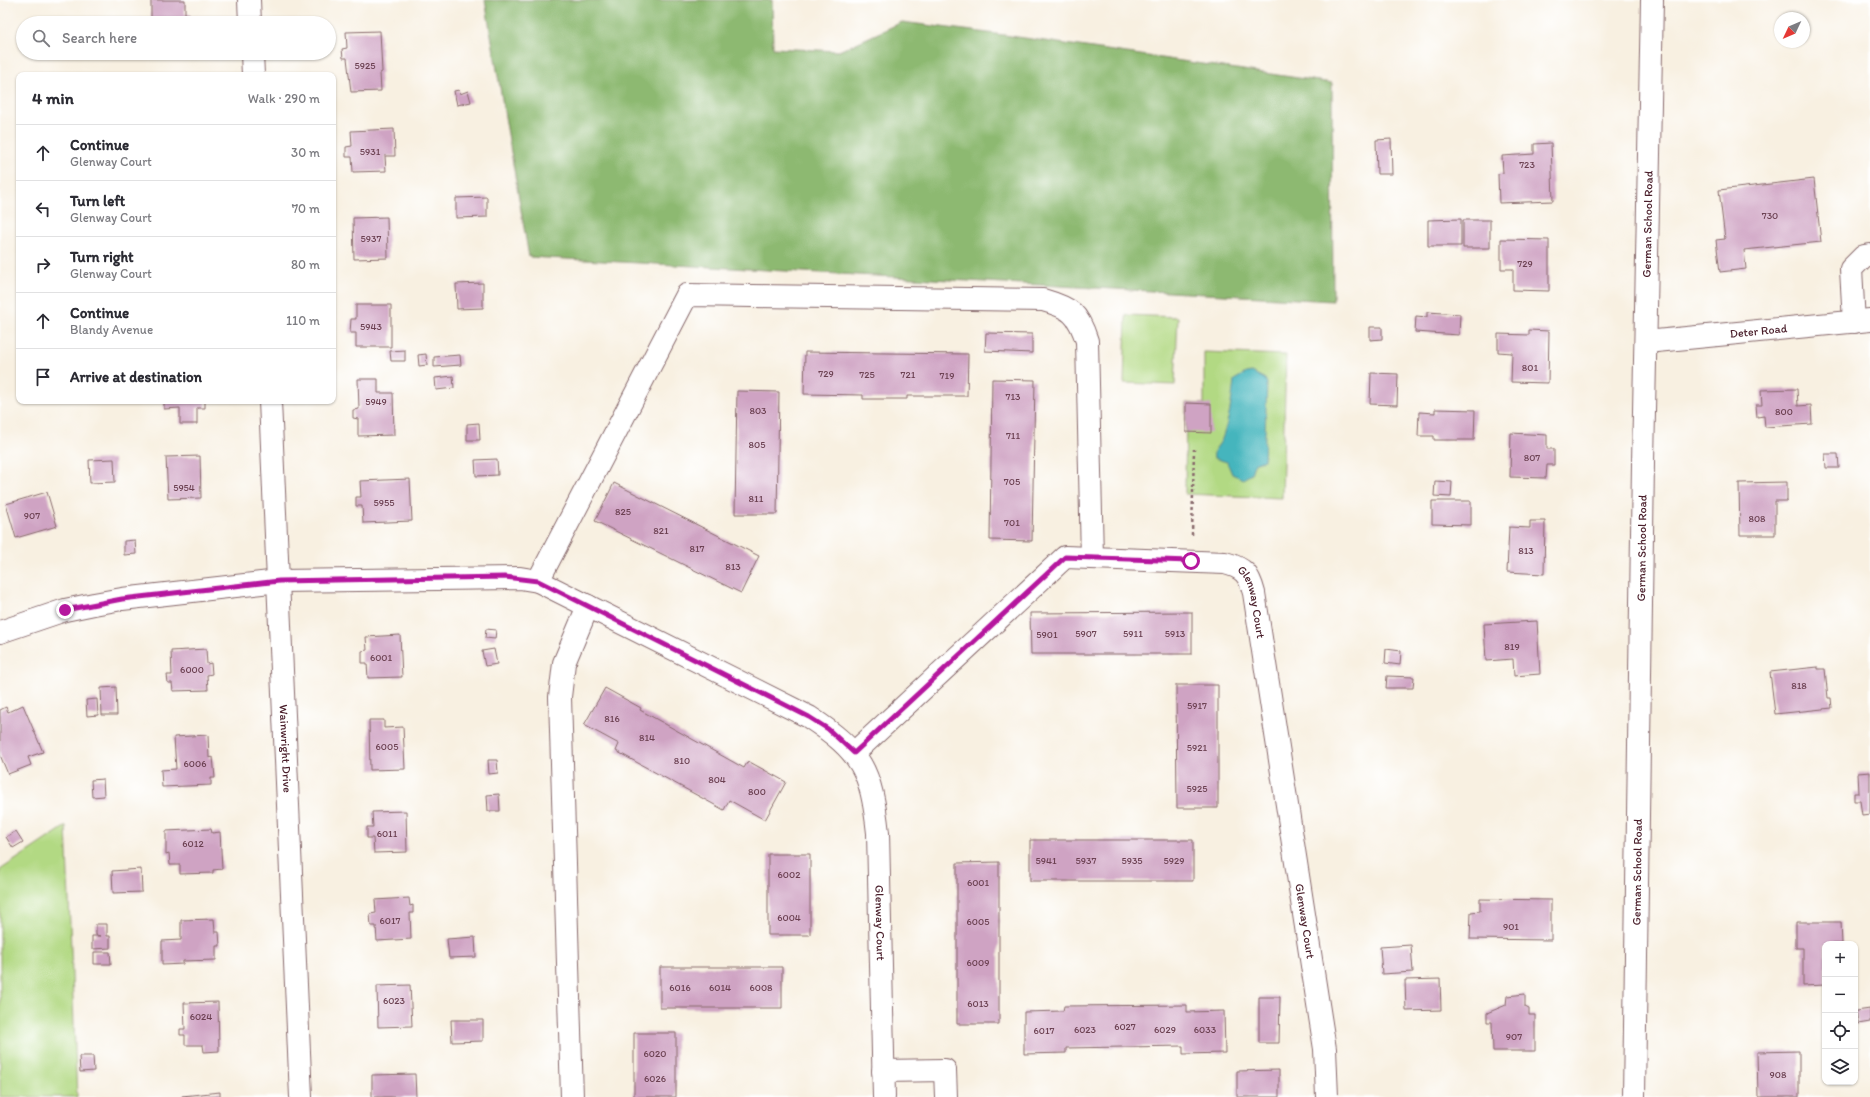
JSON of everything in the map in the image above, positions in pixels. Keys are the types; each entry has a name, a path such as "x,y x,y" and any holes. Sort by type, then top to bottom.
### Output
{"street":[{"path":"249,0 250,16"},
{"name":"German School Road","path":"1634,1097 1643,471 1652,0"},
{"path":"252,60 253,72"},
{"path":"1862,321 1851,269 1864,256 1870,255"},
{"path":"538,581 687,295 1042,300 1060,305 1071,311 1081,323 1087,341 1092,558"},
{"name":"Deter Road","path":"1646,342 1862,321"},
{"name":"Wainwright Drive","path":"270,404 301,1097"},
{"name":"Glenway Court","path":"854,753 1065,557 1225,563 1244,571 1250,580 1254,593 1325,1049 1327,1097"},
{"name":"Glenway Court","path":"0,632 65,610 94,604 122,599 279,581 505,577 538,581 809,717 828,729 854,753 863,766 873,794 878,833 884,1097"},
{"path":"572,1097 560,697 564,663 588,606"},
{"path":"883,1071 945,1070 946,1097"}],"path":[{"path":"1191,561 1194,449"}],"green space":[{"path":"485,0 772,0 773,48 839,51 902,22 1004,35 1332,83 1333,301 529,257"},
{"path":"1126,315 1178,317 1175,385 1124,383"},
{"path":"1204,352 1286,355 1282,498 1185,494 1186,403 1204,404"},
{"path":"66,826 77,1097 0,1097 0,870"}],"water":[{"path":"1252,372 1265,379 1267,383 1264,460 1254,464 1251,474 1243,479 1232,474 1227,462 1214,458 1214,455 1227,425 1234,380 1246,373"}],"building":[{"path":"151,0 185,0 185,14 190,14 190,16 151,16"},
{"path":"380,31 382,72 380,73 381,91 351,92 347,58 343,58 342,49 347,48 346,32"},
{"path":"459,90 460,94 468,91 471,102 457,105 454,91"},
{"path":"394,129 395,156 385,156 386,171 353,172 352,157 346,157 346,147 352,146 351,131"},
{"path":"1391,139 1392,174 1377,174 1376,140"},
{"path":"1551,143 1553,201 1499,203 1498,174 1503,173 1502,156 1534,154 1534,144"},
{"path":"1814,179 1821,242 1744,250 1746,269 1720,272 1716,240 1725,239 1719,190"},
{"path":"487,197 487,217 456,218 456,198"},
{"path":"387,217 388,258 354,259 353,218"},
{"path":"1461,219 1461,246 1428,246 1428,220"},
{"path":"1463,220 1490,220 1490,248 1463,248"},
{"path":"1501,239 1549,240 1549,291 1513,290 1513,269 1501,269"},
{"path":"483,283 483,308 457,309 456,284"},
{"path":"356,305 391,305 391,347 356,347 356,333 350,333 351,319 356,319"},
{"path":"1427,312 1460,314 1459,335 1415,332 1416,316 1427,317"},
{"path":"1370,327 1382,327 1382,339 1370,340"},
{"path":"1529,330 1549,331 1548,383 1511,382 1512,353 1498,352 1498,334 1529,335"},
{"path":"986,333 1032,334 1032,353 985,351"},
{"path":"405,350 405,361 391,361 390,351"},
{"path":"805,352 968,354 967,396 907,396 907,399 863,399 863,395 804,394"},
{"path":"426,354 427,365 419,366 418,355"},
{"path":"460,355 461,365 434,367 434,357"},
{"path":"1371,373 1398,374 1397,405 1370,404"},
{"path":"453,376 454,388 436,390 435,378"},
{"path":"358,379 378,379 378,393 393,393 394,435 358,436 358,419 353,418 353,410 359,409"},
{"path":"992,379 1035,380 1032,541 990,540"},
{"path":"1797,389 1798,406 1811,405 1812,424 1765,427 1764,416 1757,417 1756,405 1762,405 1761,390"},
{"path":"737,391 779,392 777,514 735,514"},
{"path":"1186,403 1211,404 1211,433 1186,432"},
{"path":"164,404 205,404 205,408 197,408 197,424 180,424 180,408 164,409"},
{"path":"1435,409 1475,410 1474,440 1434,440 1434,436 1418,436 1419,412 1435,413"},
{"path":"479,423 480,440 467,440 467,424"},
{"path":"1511,433 1547,435 1547,449 1554,449 1554,465 1547,465 1546,478 1510,477"},
{"path":"1825,454 1838,454 1839,468 1826,468"},
{"path":"200,456 201,498 168,499 166,457"},
{"path":"114,459 115,482 90,483 89,460"},
{"path":"497,459 498,475 476,476 475,460"},
{"path":"410,479 412,521 363,523 362,506 356,506 356,497 361,497 360,481"},
{"path":"1435,481 1452,482 1451,497 1434,496"},
{"path":"1787,482 1787,501 1775,501 1775,535 1740,535 1739,483"},
{"path":"614,483 759,556 741,593 595,521"},
{"path":"47,492 57,526 16,538 6,504"},
{"path":"1432,501 1471,501 1471,525 1432,524"},
{"path":"1530,521 1545,521 1544,574 1507,572 1509,527 1530,528"},
{"path":"135,540 136,554 124,555 124,541"},
{"path":"1192,612 1192,654 1031,654 1030,613"},
{"path":"1537,621 1540,674 1514,676 1513,659 1486,661 1484,624"},
{"path":"486,629 496,630 495,639 485,638"},
{"path":"400,635 402,677 368,678 367,663 362,663 362,651 367,650 366,637"},
{"path":"206,649 207,664 211,663 212,674 207,675 208,690 173,691 172,683 168,683 167,675 172,675 171,651"},
{"path":"494,649 497,664 485,666 482,651"},
{"path":"1386,649 1401,651 1400,665 1385,663"},
{"path":"1818,667 1818,669 1825,669 1828,698 1831,698 1832,708 1775,714 1770,672"},
{"path":"1387,676 1414,677 1413,688 1386,688"},
{"path":"1176,685 1218,685 1218,808 1177,808"},
{"path":"116,687 117,715 102,715 101,688"},
{"path":"605,688 641,708 640,710 744,768 748,761 786,782 765,820 729,800 724,810 616,751 619,744 584,725"},
{"path":"97,699 98,715 87,716 86,700"},
{"path":"23,705 43,752 28,757 31,765 8,774 0,755 0,710 6,707 8,712"},
{"path":"369,720 384,720 384,728 403,727 405,769 370,770"},
{"path":"208,735 209,758 213,757 215,778 211,778 211,785 162,787 161,770 176,769 174,737"},
{"path":"488,760 497,760 498,773 489,774"},
{"path":"1870,772 1870,814 1862,815 1860,801 1854,801 1854,793 1859,793 1858,773"},
{"path":"103,779 104,796 92,797 91,780"},
{"path":"499,794 500,811 488,811 487,795"},
{"path":"406,811 407,852 374,853 373,838 367,838 367,827 373,827 372,812"},
{"path":"211,829 212,833 220,832 222,869 213,870 213,873 180,874 180,865 170,865 169,853 166,854 166,831"},
{"path":"16,831 23,842 13,848 6,837"},
{"path":"1030,840 1193,840 1193,881 1030,881"},
{"path":"768,854 810,854 810,935 768,935"},
{"path":"999,862 999,1024 957,1024 957,863"},
{"path":"141,869 142,892 113,893 112,871"},
{"path":"409,898 410,906 413,905 413,913 410,913 411,939 377,941 376,926 371,926 370,914 376,913 375,900"},
{"path":"1480,899 1551,900 1551,940 1470,939 1471,912 1480,911"},
{"path":"214,919 215,932 219,932 220,946 216,946 216,960 183,961 183,964 162,965 162,941 181,940 181,920"},
{"path":"1796,922 1841,922 1842,941 1822,941 1822,985 1803,986 1803,948 1796,948"},
{"path":"96,924 107,924 107,936 110,936 110,948 92,949 92,936 101,936 96,935"},
{"path":"475,937 476,957 449,958 447,939"},
{"path":"1411,945 1413,972 1382,974 1380,947"},
{"path":"94,952 110,952 111,964 94,964"},
{"path":"660,967 782,967 782,1008 660,1008"},
{"path":"1440,979 1441,1010 1406,1011 1405,980"},
{"path":"410,985 412,1026 378,1027 377,986"},
{"path":"1525,994 1525,1007 1529,1009 1529,1015 1535,1015 1535,1051 1493,1051 1492,1022 1487,1022 1487,1013 1506,1005 1507,996"},
{"path":"1259,997 1280,997 1279,1043 1259,1043"},
{"path":"218,1002 219,1051 204,1052 203,1045 185,1045 185,1035 180,1035 180,1029 185,1029 184,1003"},
{"path":"1187,1005 1187,1012 1224,1011 1225,1053 1183,1054 1183,1046 1066,1048 1066,1053 1024,1054 1024,1012 1063,1011 1064,1006"},
{"path":"1870,1009 1870,1022 1858,1024 1858,1011"},
{"path":"451,1020 483,1020 483,1041 452,1042"},
{"path":"634,1033 676,1033 676,1097 634,1097"},
{"path":"1799,1051 1799,1097 1758,1097 1757,1052"},
{"path":"79,1056 93,1056 94,1071 80,1072"},
{"path":"1279,1070 1279,1097 1237,1097 1237,1071"},
{"path":"415,1074 416,1097 372,1097 372,1075"},
{"path":"220,1092 220,1097 182,1097 182,1096"}],"route":[{"path":"65,610 122,599 279,581 505,577 538,581 809,717 843,741 854,753 1065,557 1191,561"}]}
